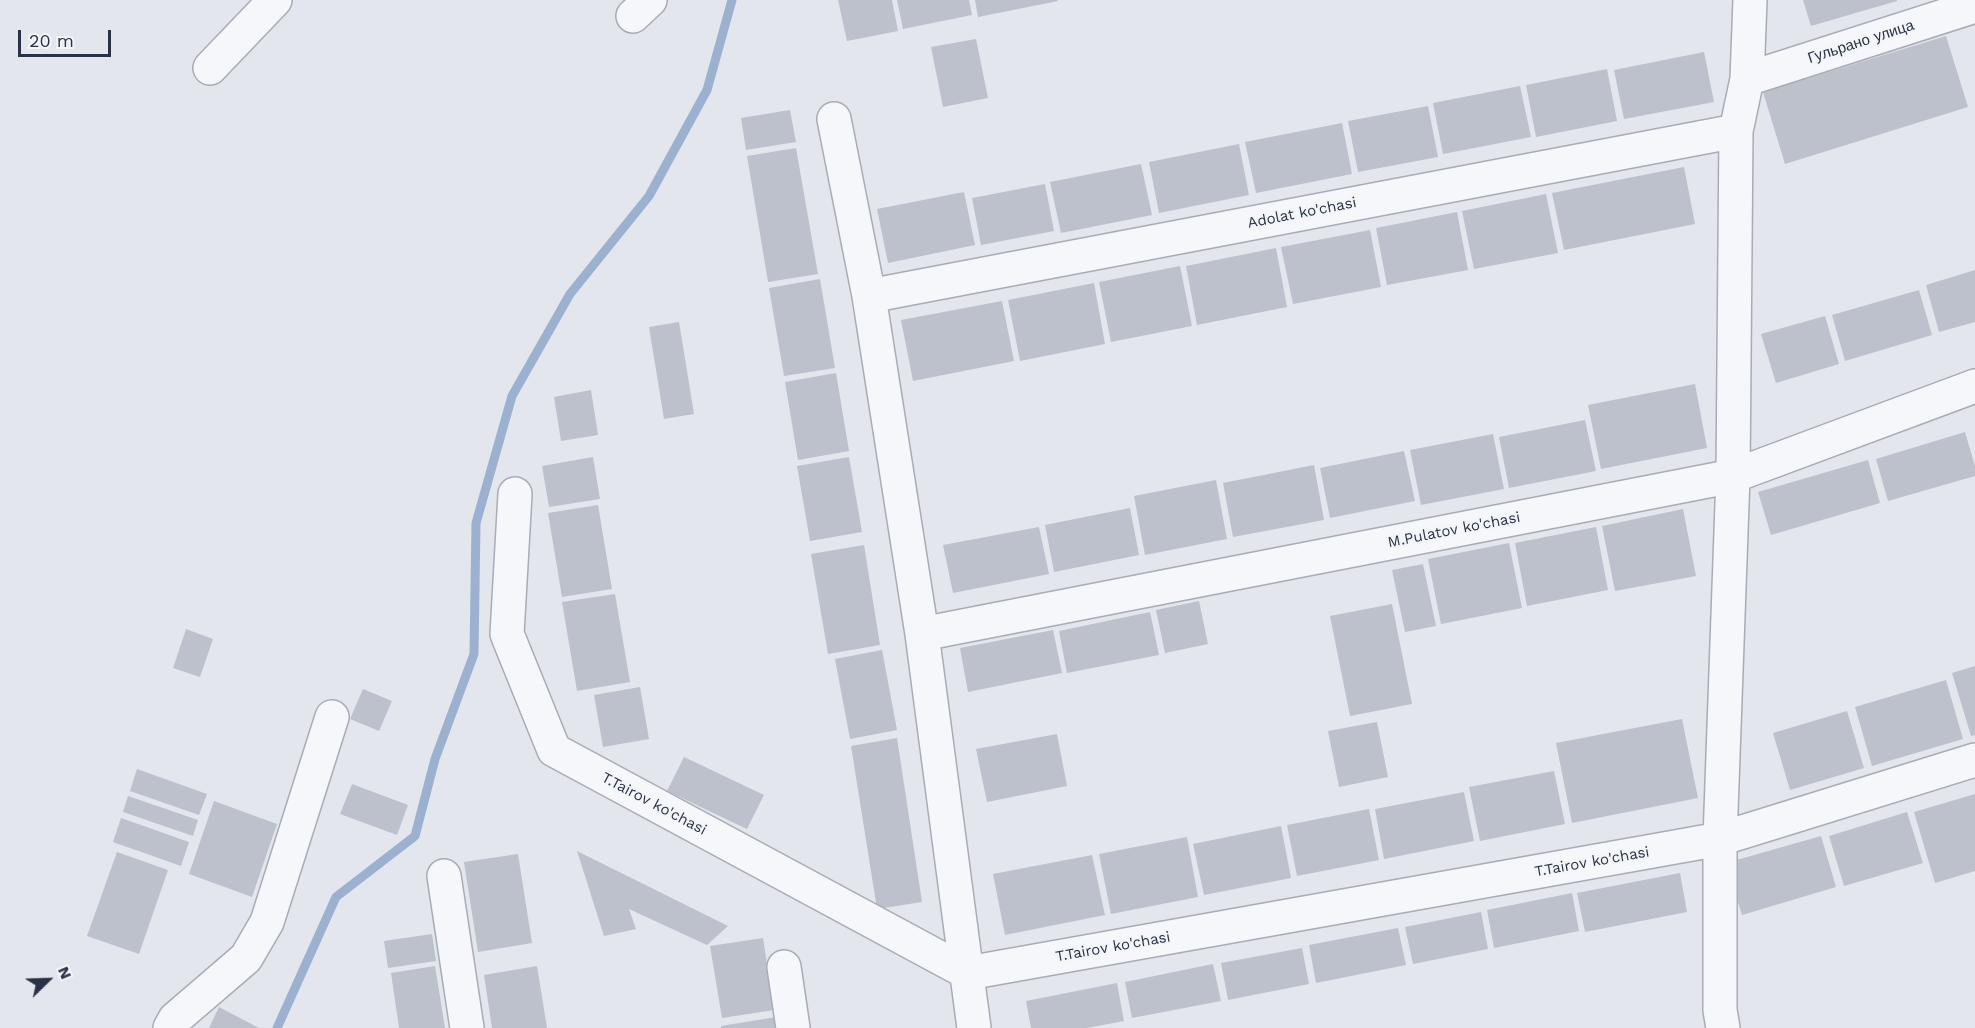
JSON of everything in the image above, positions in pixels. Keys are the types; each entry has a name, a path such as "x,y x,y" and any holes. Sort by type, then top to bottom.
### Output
{"street":[{"path":"210,68 275,0"},
{"path":"1723,1028 1720,1010 1720,839 1733,476 1736,131 1747,79 1750,0"},
{"name":"Гульрано улица","path":"1747,79 1973,14"},
{"path":"834,119 869,296 922,634 974,1028"},
{"name":"Adolat ko'chasi","path":"869,296 1736,131"},
{"name":"M.Pulatov ko'chasi","path":"922,634 1733,476 1975,386"},
{"name":"T.Tairov ko'chasi","path":"515,494 507,634 554,750 968,973 1720,839 1975,760"},
{"path":"170,1028 175,1019 246,958 267,922 332,717"},
{"path":"444,876 467,1028"},
{"path":"784,967 793,1028"}],"building":[{"path":"838,0 892,0 898,31 847,41"},
{"path":"897,0 969,0 972,15 903,29"},
{"path":"975,0 1058,0 1058,1 978,17"},
{"path":"1803,0 1897,0 1897,1 1811,26"},
{"path":"1946,36 1968,107 1785,164 1763,92"},
{"path":"976,39 988,98 943,107 931,47"},
{"path":"1704,52 1714,102 1624,119 1614,70"},
{"path":"1607,69 1617,121 1536,137 1526,85"},
{"path":"1520,86 1531,137 1443,154 1433,103"},
{"path":"1428,106 1438,157 1358,172 1348,121"},
{"path":"790,110 796,142 746,150 741,118"},
{"path":"1342,123 1352,174 1256,193 1245,142"},
{"path":"1239,144 1249,195 1159,213 1149,162"},
{"path":"796,148 818,274 768,282 747,156"},
{"path":"1141,164 1152,215 1061,233 1050,182"},
{"path":"1684,167 1695,224 1564,250 1552,193"},
{"path":"1045,184 1054,231 981,245 972,198"},
{"path":"964,192 975,245 888,263 877,209"},
{"path":"1546,194 1558,253 1474,269 1462,211"},
{"path":"1457,212 1468,270 1387,285 1376,228"},
{"path":"1370,230 1381,287 1293,304 1281,247"},
{"path":"1276,248 1287,307 1197,325 1186,266"},
{"path":"1180,266 1192,326 1111,342 1099,282"},
{"path":"1975,270 1975,322 1939,332 1926,285"},
{"path":"820,279 835,368 784,376 769,288"},
{"path":"1094,283 1105,344 1020,361 1008,300"},
{"path":"1919,290 1932,335 1845,361 1832,315"},
{"path":"1002,301 1014,361 913,381 901,320"},
{"path":"1825,316 1839,364 1776,383 1761,334"},
{"path":"679,322 694,414 664,419 649,327"},
{"path":"836,373 849,451 798,460 785,382"},
{"path":"1695,384 1707,448 1601,469 1588,405"},
{"path":"591,390 598,435 561,441 554,397"},
{"path":"1585,420 1596,471 1509,488 1499,437"},
{"path":"1965,432 1975,466 1975,476 1888,501 1876,459"},
{"path":"1493,434 1504,489 1421,505 1410,450"},
{"path":"1404,451 1415,501 1330,518 1320,468"},
{"path":"593,457 600,499 549,507 542,466"},
{"path":"849,457 862,532 810,541 797,466"},
{"path":"1868,460 1880,503 1771,535 1758,492"},
{"path":"1314,465 1324,520 1233,537 1223,483"},
{"path":"1216,480 1227,539 1145,555 1134,496"},
{"path":"598,505 612,589 562,597 548,513"},
{"path":"1130,508 1139,555 1054,572 1045,525"},
{"path":"1683,509 1696,576 1615,591 1602,526"},
{"path":"1039,527 1049,574 953,593 943,545"},
{"path":"1596,527 1608,590 1527,606 1515,543"},
{"path":"1509,543 1522,608 1441,624 1428,559"},
{"path":"864,545 880,645 828,654 811,554"},
{"path":"1423,564 1436,626 1405,632 1392,570"},
{"path":"615,594 630,682 577,691 562,602"},
{"path":"1199,601 1208,644 1165,653 1156,610"},
{"path":"1392,604 1412,704 1350,716 1330,616"},
{"path":"1150,612 1159,655 1067,673 1059,631"},
{"path":"186,629 213,639 200,677 173,668"},
{"path":"1053,630 1062,673 968,692 960,648"},
{"path":"882,650 897,730 850,739 835,659"},
{"path":"1975,666 1975,735 1971,736 1952,673"},
{"path":"1946,680 1963,739 1872,766 1855,707"},
{"path":"640,687 649,739 603,747 594,695"},
{"path":"363,689 392,701 379,731 350,719"},
{"path":"1847,711 1864,768 1790,790 1773,733"},
{"path":"1682,719 1698,798 1572,823 1556,743"},
{"path":"1377,722 1388,777 1339,787 1328,731"},
{"path":"1057,734 1067,786 987,802 976,749"},
{"path":"897,738 922,902 877,909 851,746"},
{"path":"684,757 764,795 747,829 667,791"},
{"path":"137,769 207,794 199,815 130,791"},
{"path":"1554,771 1565,824 1480,841 1469,787"},
{"path":"352,784 408,805 397,835 340,814"},
{"path":"1464,792 1474,841 1384,859 1375,809"},
{"path":"1975,794 1975,871 1935,883 1914,812"},
{"path":"128,796 198,820 193,836 123,812"},
{"path":"214,801 277,824 252,897 189,874"},
{"path":"1369,809 1379,860 1297,876 1287,825"},
{"path":"1907,812 1923,863 1844,886 1829,836"},
{"path":"121,818 189,842 181,866 113,842"},
{"path":"1281,826 1291,878 1204,895 1193,844"},
{"path":"1821,836 1836,887 1742,915 1726,863"},
{"path":"1187,837 1198,897 1111,914 1099,854"},
{"path":"577,851 728,926 707,945 629,909 636,929 604,936"},
{"path":"117,852 168,870 139,954 87,936"},
{"path":"518,854 532,943 478,952 464,862"},
{"path":"1092,855 1105,915 1005,935 993,874"},
{"path":"1680,873 1687,912 1585,932 1577,893"},
{"path":"1572,893 1579,931 1494,948 1487,910"},
{"path":"1481,912 1488,949 1413,964 1405,927"},
{"path":"1398,928 1406,965 1316,983 1309,945"},
{"path":"432,934 436,961 388,968 384,941"},
{"path":"763,938 774,1010 722,1018 710,946"},
{"path":"1302,948 1309,984 1228,1000 1221,963"},
{"path":"1213,964 1221,1001 1132,1018 1125,982"},
{"path":"435,966 445,1028 399,1028 391,973"},
{"path":"537,966 547,1028 492,1028 484,975"},
{"path":"1117,983 1124,1021 1087,1028 1031,1028 1026,1001"},
{"path":"219,1007 259,1028 209,1028"},
{"path":"776,1017 777,1028 721,1028 721,1026"}],"waterway":[{"path":"277,1028 336,897 415,836 435,759 474,654 476,523 512,396 570,294 649,196 707,90 732,0"}]}
